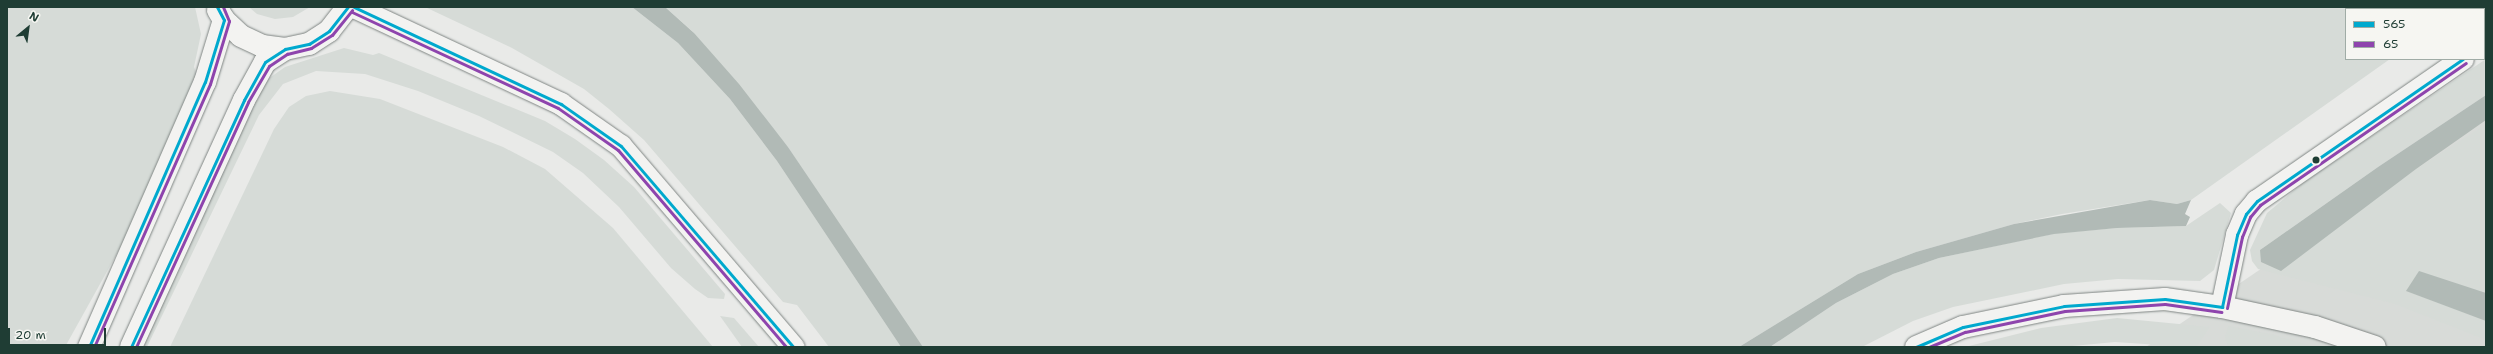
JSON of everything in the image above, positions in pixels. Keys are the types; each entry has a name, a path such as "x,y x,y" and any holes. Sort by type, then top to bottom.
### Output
{"main road":[{"path":"220,14 241,36 262,46 285,49 309,44 329,31 348,7"},
{"path":"354,7 561,104 621,146 793,347"},
{"path":"89,347 206,82 220,14"},
{"path":"132,347 244,100 265,62 285,49"},
{"path":"2222,307 2237,235 2246,214 2257,201 2462,60"},
{"path":"1916,347 1963,327 2064,306 2165,299 2222,307 2315,327 2375,347"}],"shaded area":[{"path":"7,7 195,7 201,34 194,67 198,78 139,214 65,347 7,347"},
{"path":"249,7 310,7 293,17 275,19 257,14"},
{"path":"425,7 632,7 678,43 730,99 777,161 901,347 829,347 797,305 783,302 644,140 609,109 584,89 512,48"},
{"path":"632,7 665,7 694,33 739,84 788,147 923,347 901,347 777,161 730,99 678,43"},
{"path":"665,7 2464,7 2345,8 2345,60 2389,60 2191,200 2177,204 2150,200 2062,214 2014,224 1916,252 1858,274 1739,347 923,347 879,286 788,147 692,31"},
{"path":"344,48 373,55 379,53 545,121 575,139 604,160 634,187 725,294 724,299 708,298 695,289 671,268 619,207 583,173 553,152 479,116 418,91 365,74 316,71 283,84 259,115 147,347 137,347 255,98 268,79 285,67"},
{"path":"2486,59 2486,95 2378,167 2260,250 2416,169 2485,125 2486,340 2395,304 2258,269 2252,261 2250,250 2267,213 2304,182"},
{"path":"330,91 380,99 503,147 545,169 613,228 713,347 170,347 274,129 289,107 306,96"},
{"path":"2486,95 2486,120 2416,169 2281,271 2261,262 2260,250 2378,167"},
{"path":"2486,116 2486,347 2146,347"},
{"path":"2150,200 2177,204 2191,200 2185,214 2190,217 2186,226 2117,228 2054,234 1939,258 1893,274 1836,303 1770,347 1739,347 1858,274 1916,252 2014,224"},
{"path":"2220,203 2231,213 2214,270 2200,281 2118,279 2064,284 1953,307 1913,321 1862,347 1770,347 1836,303 1893,274 1939,258 2057,233 2117,228 2186,226"},
{"path":"2419,271 2486,293 2486,321 2406,291"},
{"path":"720,316 734,318 759,347 742,347"},
{"path":"2117,318 2210,327 2197,346 2189,347 2115,342 2062,347 1965,347 2041,328"},
{"path":"2228,326 2270,334 2315,347 2228,347 2225,337"}],"transit line":[{"name":"565","path":"89,347 205,82 224,20 217,7"},
{"name":"65","path":"94,347 210,84 229,21 223,7"},
{"name":"565","path":"131,347 244,100 265,62 285,49 309,44 329,31 348,7"},
{"name":"565","path":"354,7 561,104 621,146 793,347"},
{"name":"65","path":"136,347 248,102 269,66 287,54 311,48 332,35 352,10"},
{"name":"65","path":"352,12 558,108 618,150 786,347"},
{"name":"565","path":"2222,307 2237,235 2246,214 2257,201 2462,60"},
{"name":"65","path":"2227,308 2242,237 2250,217 2260,205 2466,63"},
{"name":"565","path":"1916,347 1963,327 2064,306 2165,299 2222,307"},
{"name":"65","path":"1929,347 1965,332 2065,311 2165,304 2221,312"}]}
